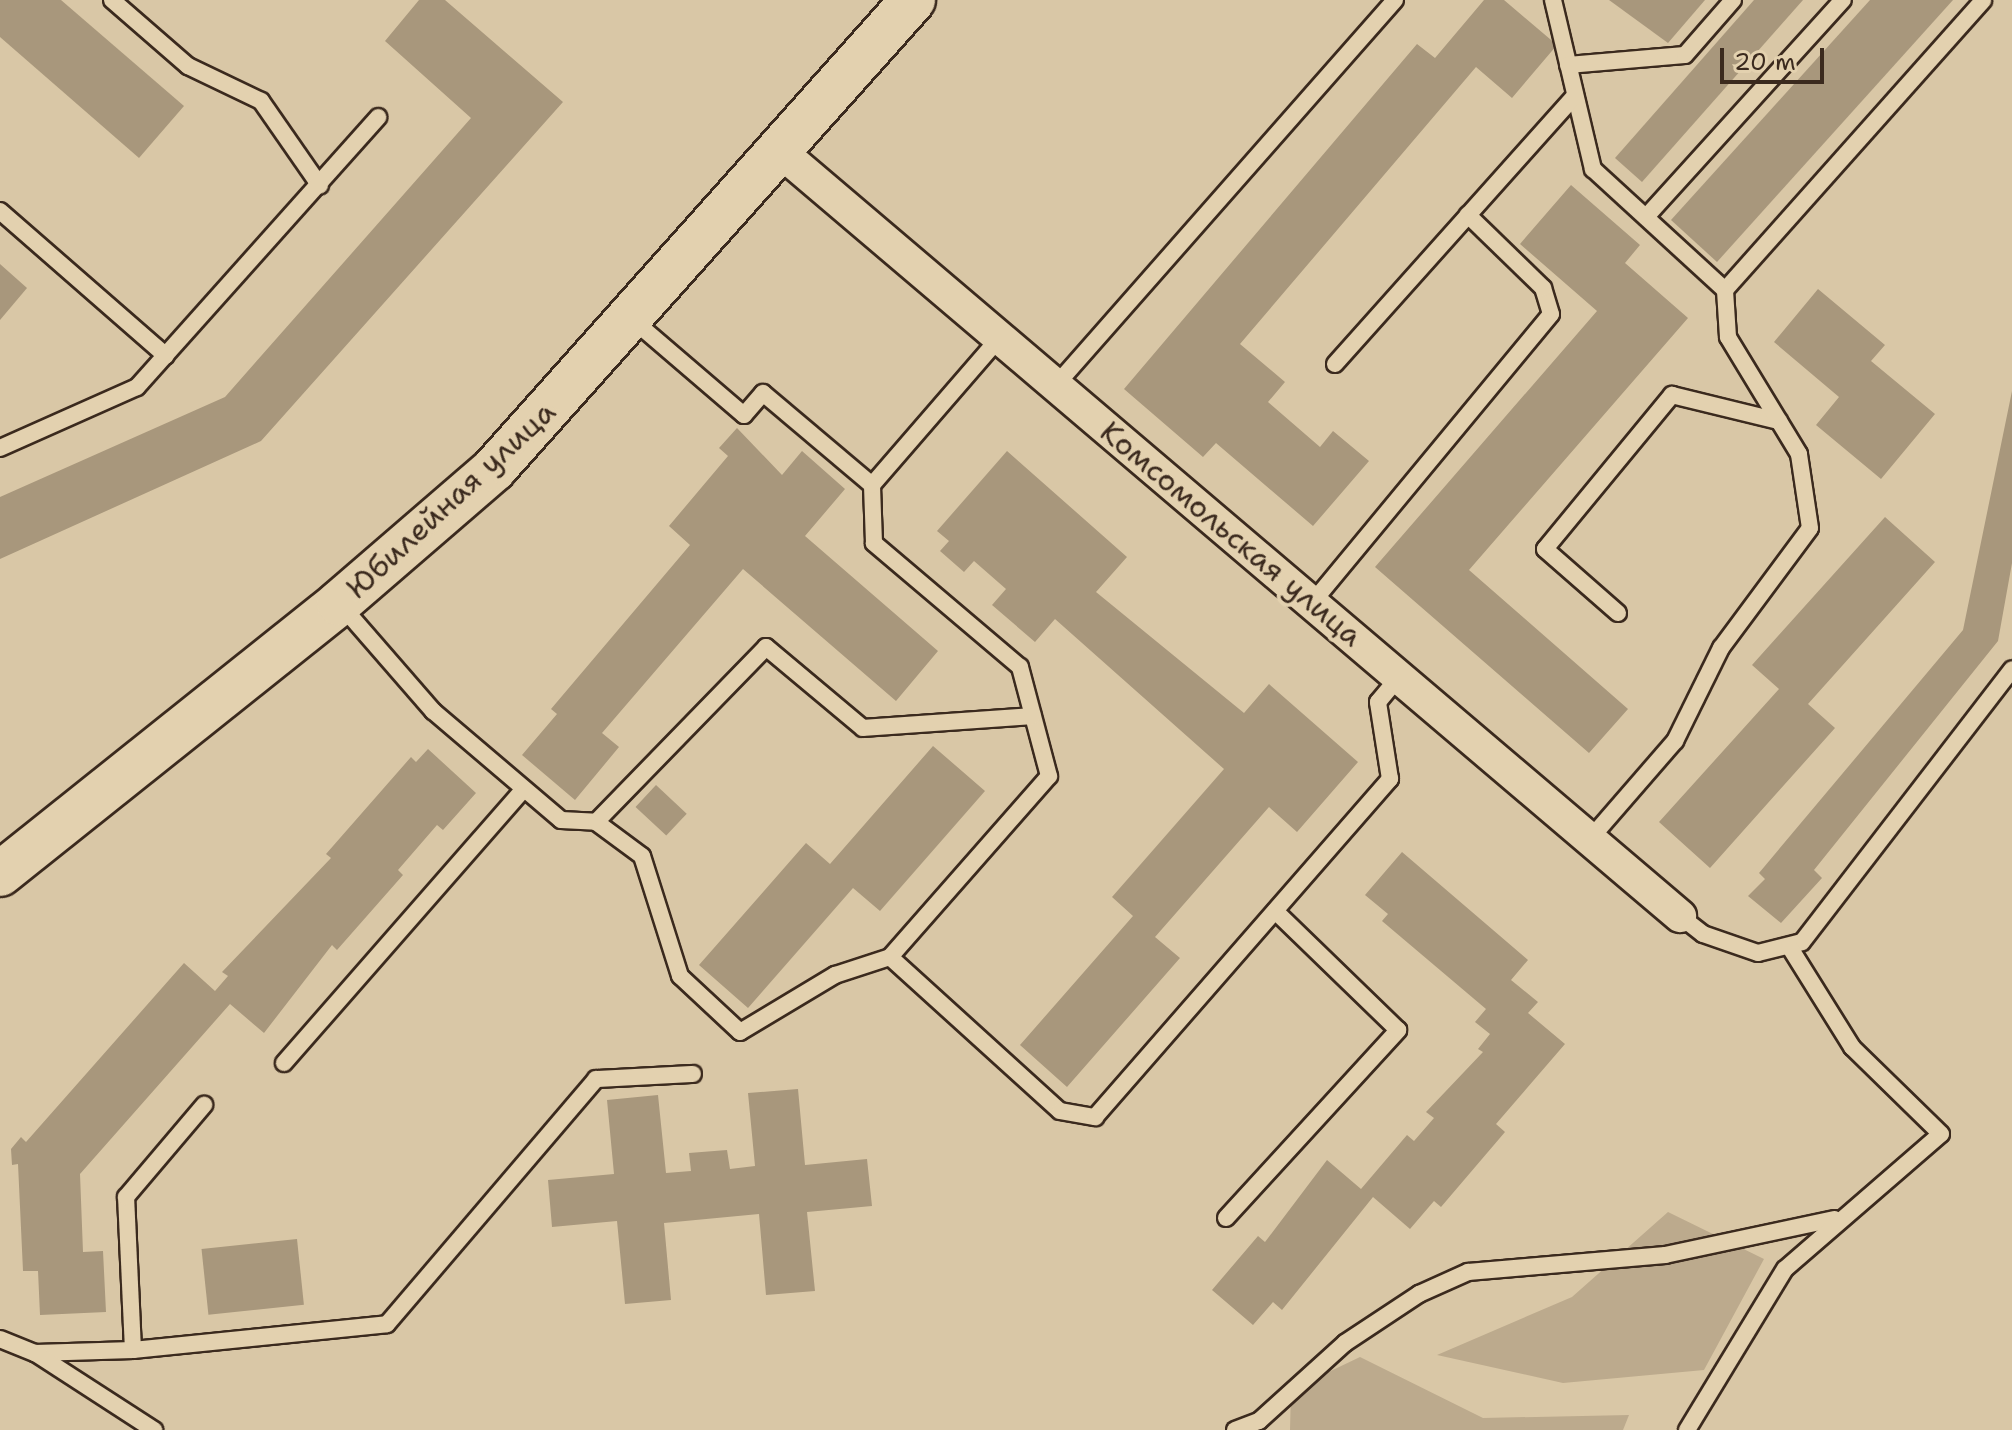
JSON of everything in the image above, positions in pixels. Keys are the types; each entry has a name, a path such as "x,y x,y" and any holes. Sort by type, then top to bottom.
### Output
{"main road":[{"name":"Юбилейная улица","path":"0,874 339,603 494,469 633,320 913,0"}],"street":[{"name":"Комсомольская улица","path":"781,152 1680,916"}],"lane":[{"path":"112,0 188,66 261,101 320,186"},
{"path":"1056,385 1395,0"},
{"path":"1553,0 1593,169 1725,290 1728,337 1799,454 1810,528 1721,648 1675,741 1590,839"},
{"path":"1568,65 1685,55 1733,0"},
{"path":"1646,217 1843,0"},
{"path":"1725,290 1983,0"},
{"path":"1335,364 1575,96"},
{"path":"0,448 137,387 320,186 378,117"},
{"path":"0,211 166,356"},
{"path":"1312,603 1551,314 1543,288 1468,215"},
{"path":"633,320 744,415 763,393 872,485"},
{"path":"339,603 433,711 561,820 596,822 642,856 680,976 740,1032 835,975 890,957 1049,776 1020,667 874,543 872,485 1000,337"},
{"path":"1618,613 1545,549 1672,395 1779,421"},
{"path":"596,822 766,647 863,728 1033,716"},
{"path":"1680,916 1703,934 1758,953 1802,942 2012,669"},
{"path":"890,957 1060,1111 1095,1117 1390,779 1378,702 1399,677"},
{"path":"284,1063 524,789"},
{"path":"1226,1218 1398,1030 1275,911"},
{"path":"1687,1430 1785,1269 1834,1219 1941,1134 1852,1047 1789,946"},
{"path":"35,1353 133,1350 387,1324 596,1079 693,1074"},
{"path":"133,1350 126,1197 204,1105"},
{"path":"1235,1430 1259,1421 1382,1318 1468,1272 1665,1255 1834,1219"},
{"path":"0,1339 35,1353 154,1430"}],"shaded area":[{"path":"1668,1212 1764,1259 1704,1370 1563,1383 1437,1355 1572,1297"},
{"path":"1360,1357 1483,1418 1629,1415 1623,1430 1290,1430 1291,1390"}],"building":[{"path":"0,0 61,0 184,106 139,158 0,37"},
{"path":"419,0 445,0 563,102 261,441 0,559 0,497 225,397 471,118 385,41"},
{"path":"1484,0 1504,0 1557,45 1512,98 1476,67 1240,344 1285,382 1268,402 1320,447 1333,431 1369,461 1313,526 1216,443 1203,457 1124,389 1417,44 1435,58"},
{"path":"1609,0 1705,0 1668,43"},
{"path":"1754,0 1803,0 1642,182 1615,158"},
{"path":"1870,0 1953,0 1717,262 1671,220"},
{"path":"1571,185 1640,245 1625,263 1688,318 1469,570 1628,709 1589,753 1375,567 1597,311 1520,244"},
{"path":"0,264 27,288 0,320"},
{"path":"1818,289 1885,345 1871,361 1935,414 1881,479 1816,425 1839,397 1774,342"},
{"path":"2012,391 2012,563 1998,641 1814,870 1822,878 1781,923 1748,896 1765,879 1759,873 1963,630"},
{"path":"737,428 782,475 802,451 845,489 805,536 938,651 896,701 743,569 602,733 619,747 575,800 522,755 557,714 551,709 690,545 669,526 728,456 719,448"},
{"path":"1007,451 1127,557 1096,592 1244,713 1269,684 1358,762 1297,832 1269,807 1155,937 1180,958 1067,1087 1020,1045 1133,916 1112,897 1224,769 1055,619 1035,642 992,605 1006,589 974,561 964,572 940,551 949,541 937,531"},
{"path":"1885,517 1935,562 1808,704 1835,728 1710,868 1659,822 1779,689 1752,665"},
{"path":"933,746 985,791 880,911 853,888 748,1008 699,965 806,843 830,864"},
{"path":"428,749 476,793 443,830 437,825 398,870 403,875 337,950 332,945 264,1033 230,1004 80,1174 83,1252 103,1251 106,1312 40,1315 38,1271 23,1271 18,1164 12,1165 11,1149 21,1137 26,1142 184,963 215,991 228,976 222,972 331,858 326,854 411,757 416,762"},
{"path":"656,785 687,814 666,836 636,807"},
{"path":"1402,852 1528,960 1511,980 1538,1002 1528,1013 1565,1044 1496,1124 1505,1132 1441,1207 1434,1201 1410,1229 1373,1197 1282,1310 1273,1302 1253,1325 1212,1290 1258,1236 1265,1242 1327,1160 1361,1189 1407,1135 1414,1141 1434,1118 1426,1112 1483,1052 1478,1049 1490,1034 1475,1022 1486,1009 1382,921 1388,914 1365,895"},
{"path":"798,1089 805,1165 867,1159 872,1206 807,1212 815,1291 766,1295 759,1214 664,1223 671,1300 625,1304 617,1221 552,1227 548,1180 614,1174 607,1100 658,1095 666,1173 691,1171 689,1153 727,1150 730,1169 755,1166 748,1093"},
{"path":"297,1239 304,1305 208,1315 202,1249"}]}
